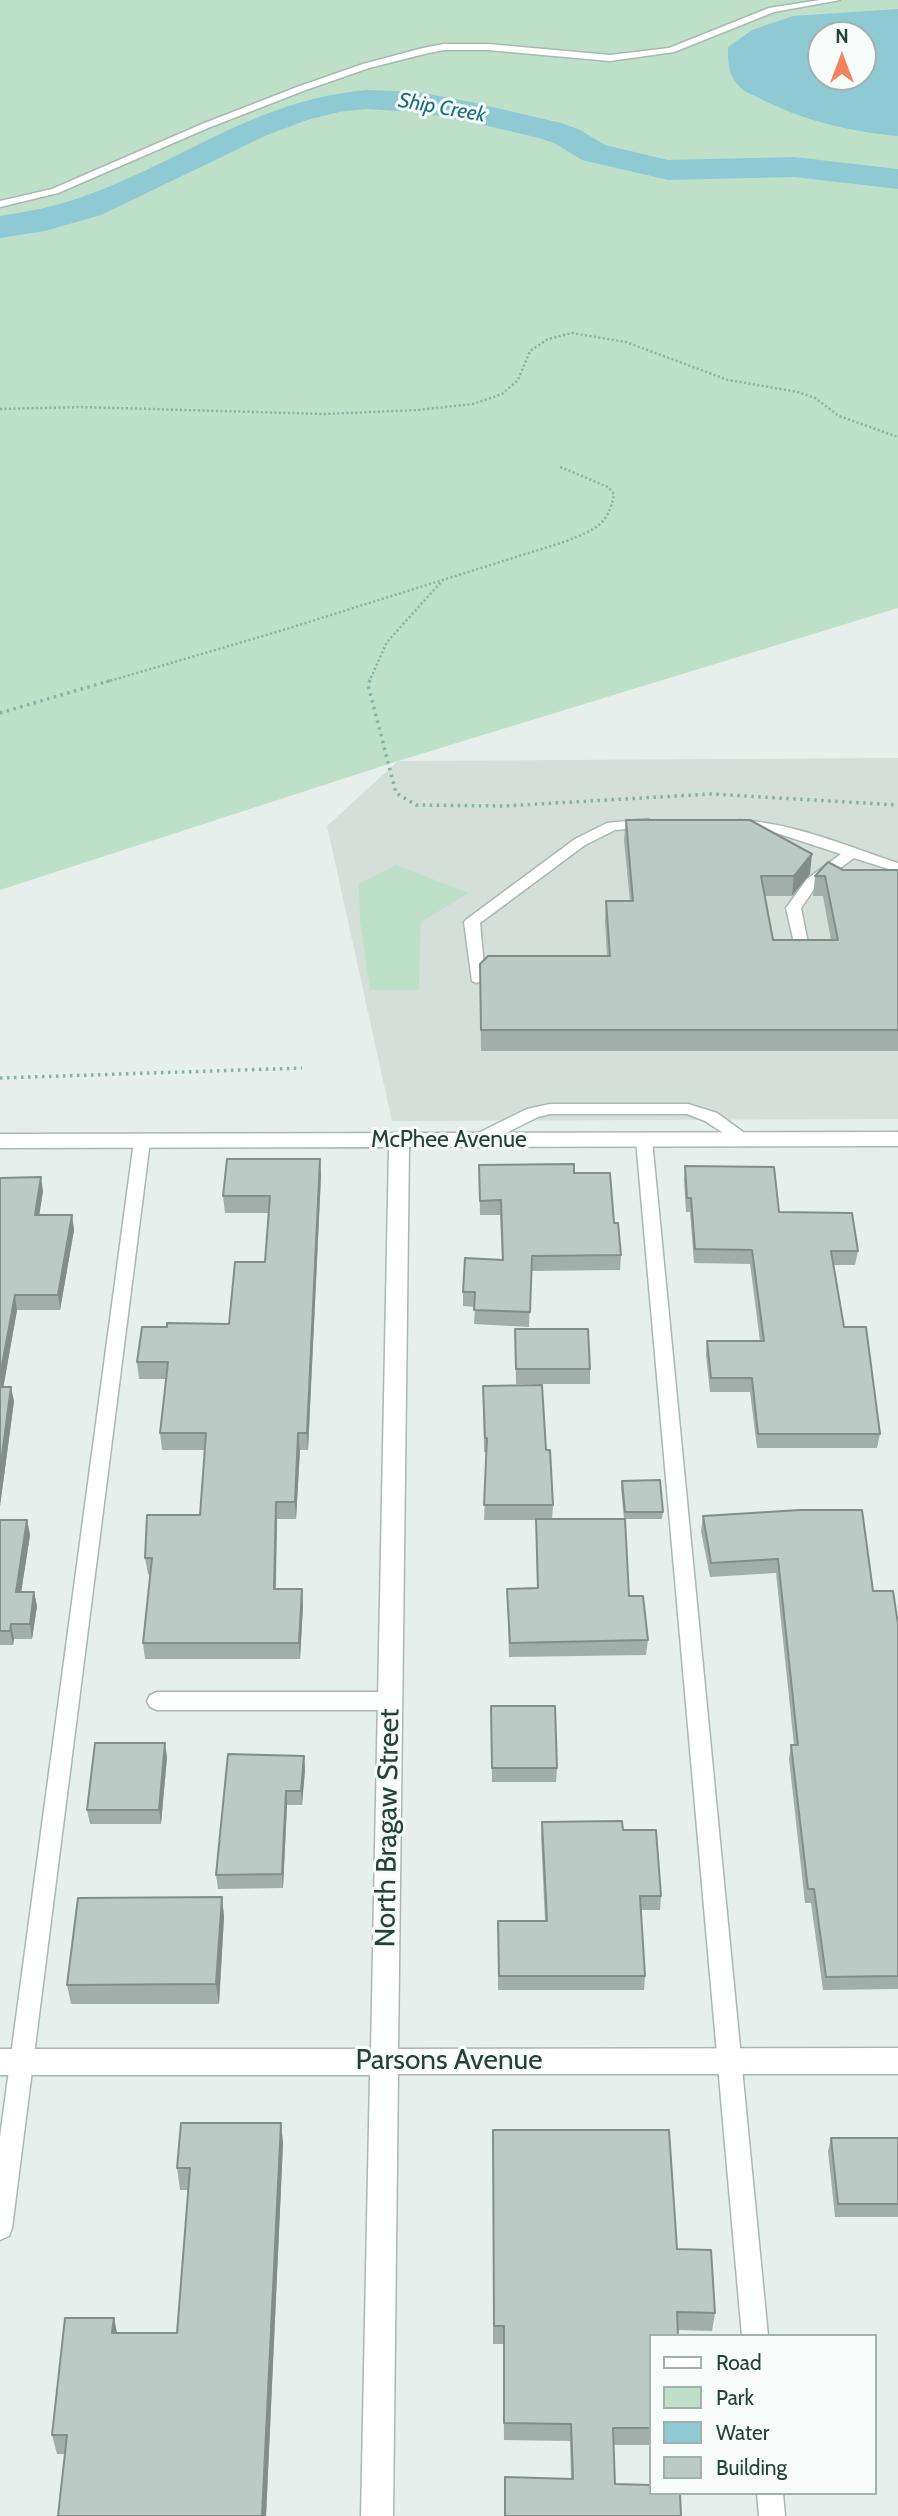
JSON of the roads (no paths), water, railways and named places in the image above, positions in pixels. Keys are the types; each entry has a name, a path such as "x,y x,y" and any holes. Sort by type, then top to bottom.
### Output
{"street":[{"name":"McPhee Avenue","path":"0,1141 898,1139"},
{"name":"North Bragaw Street","path":"377,2516 399,1140"},
{"name":"Parsons Avenue","path":"11,2062 898,2061"}],"lane":[{"path":"0,204 55,191 205,126 311,85 366,66 423,51 444,47 488,47 610,58 671,50 772,10 836,0"},
{"path":"477,978 472,922 580,842 612,826 664,823"},
{"path":"723,823 769,826 898,868"},
{"path":"802,953 793,908 812,882 853,852"},
{"path":"478,1140 533,1113 550,1109 688,1109 712,1117 746,1140"},
{"path":"644,1140 755,2334"},
{"path":"0,2228 11,2062 142,1141"},
{"path":"157,1701 390,1701"},
{"path":"770,2495 772,2516"}],"water":[{"path":"898,9 898,136 844,128 809,119 742,89 733,78 728,47 752,30 793,16"}],"waterway":[{"name":"Ship Creek","path":"0,227 45,220 88,207 253,129 295,113 339,102 366,99 445,106 549,130 566,136 594,153 668,170 794,167 898,179"}]}
